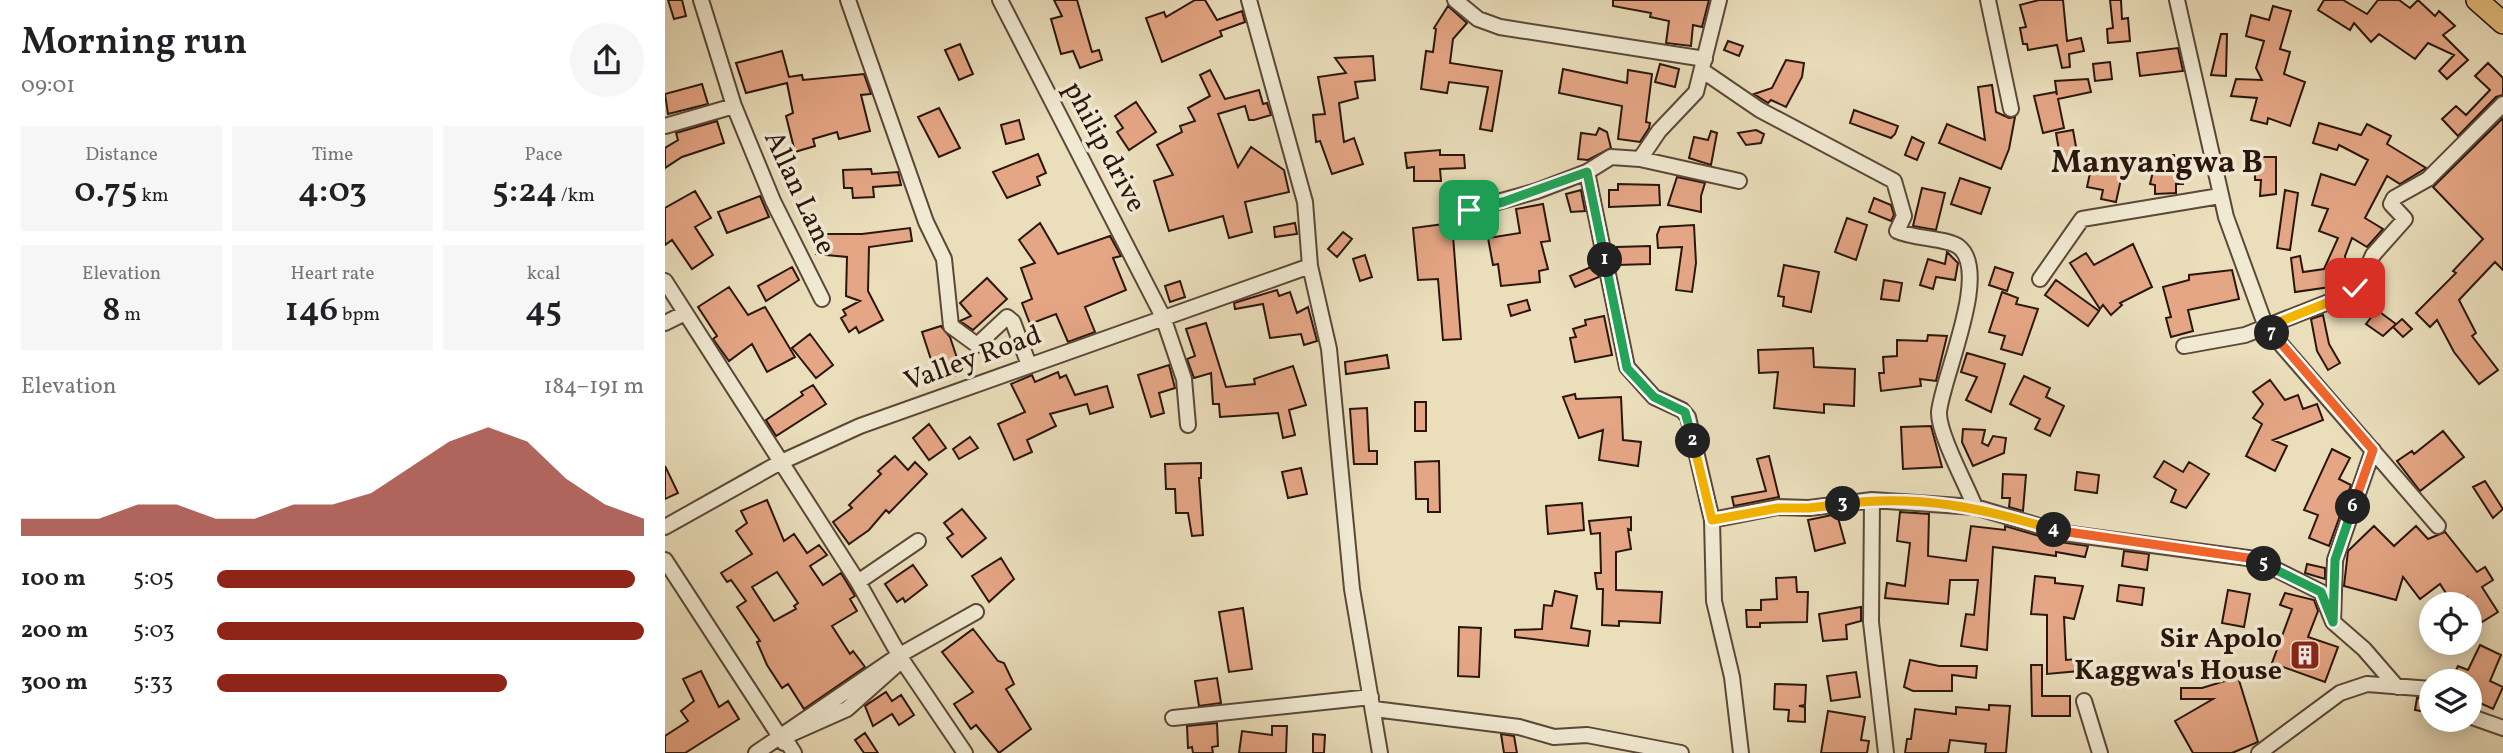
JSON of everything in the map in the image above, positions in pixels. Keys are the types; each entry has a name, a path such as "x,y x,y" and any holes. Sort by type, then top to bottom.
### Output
{"main road":[{"path":"2477,0 2503,23"}],"street":[{"name":"Allan Lane","path":"701,0 734,106 773,201 822,299"},
{"path":"848,0 926,222 944,259 951,326 977,345 1007,317 1013,322 1029,365"},
{"name":"philip drive","path":"1000,0 1163,317 1184,379 1188,425"},
{"path":"1249,0 1305,202 1310,266 1329,349 1352,589 1380,753"},
{"path":"1455,0 1478,19 1500,27 1704,65 1760,110 1893,181 1904,216 1897,231 1919,239 1955,244 1965,255 1969,296 1939,415 1975,507"},
{"path":"1640,159 1658,131 1696,92 1719,0"},
{"path":"1988,0 2011,109"},
{"path":"2177,0 2220,196 2266,327 2438,526"},
{"path":"2184,346 2245,335 2349,294 2365,274 2373,255 2405,219 2391,204 2394,198 2428,179 2503,104"},
{"path":"665,126 734,106"},
{"path":"1469,210 1503,202 1587,172 1611,158 1640,159 1739,181"},
{"path":"1587,172 1627,368 1654,397 1685,412 1712,520 1714,601 1732,677 1741,753"},
{"path":"2040,279 2082,219 2220,196"},
{"name":"Valley Road","path":"665,527 779,463 860,426 1310,266"},
{"path":"665,281 779,463 858,582 900,658 965,753"},
{"path":"665,323 685,313"},
{"path":"2333,622 2335,560 2373,450"},
{"path":"1872,500 1871,622 1886,753"},
{"path":"1712,520 1778,508 1809,508 1872,500 1975,507 2063,533 2255,559 2321,592 2333,622 2364,649 2397,687"},
{"path":"858,582 918,541"},
{"path":"665,561 792,753"},
{"path":"756,753 779,735 976,612"},
{"path":"792,753 784,737 847,709 900,658"},
{"path":"2259,753 2340,692 2367,684 2419,688"},
{"path":"2084,701 2100,753"},
{"path":"1173,718 1373,703 1519,727 1554,737 1587,735 1681,753"},
{"path":"2482,721 2503,728"}],"building":[{"path":"668,0 682,0 686,16 674,19"},
{"path":"1054,0 1077,0 1092,52 1099,50 1102,60 1080,68 1073,51 1061,54 1051,19 1062,16"},
{"path":"1195,0 1205,0 1217,20 1242,11 1245,22 1220,31 1222,36 1162,62 1146,18 1164,12 1166,17"},
{"path":"1613,0 1709,0 1702,27 1693,25 1691,46 1666,43 1669,21 1650,17 1651,13 1613,6"},
{"path":"2039,0 2063,0 2067,41 2081,38 2084,51 2069,54 2070,67 2062,68 2057,45 2028,50 2027,44 2023,44 2020,28 2026,27 2020,5"},
{"path":"2110,0 2121,0 2122,19 2128,18 2130,41 2108,43 2107,29 2113,28"},
{"path":"2324,0 2343,0 2367,14 2378,0 2399,0 2410,8 2418,0 2435,16 2439,11 2455,26 2443,35 2468,60 2447,79 2439,71 2454,55 2428,43 2415,59 2379,34 2371,42 2354,23 2350,30 2318,10"},
{"path":"1448,6 1467,23 1453,39 1450,63 1502,71 1492,131 1480,129 1488,87 1449,82 1447,93 1421,89 1426,51 1433,52 1434,28"},
{"path":"2273,6 2291,11 2280,49 2290,52 2284,74 2305,82 2290,126 2268,118 2267,124 2251,120 2257,98 2231,96 2236,79 2262,80 2256,68 2264,41 2246,36 2251,15 2269,20"},
{"path":"2221,34 2227,34 2226,76 2211,75"},
{"path":"1728,41 1743,46 1739,56 1724,50"},
{"path":"960,44 973,74 959,80 945,50"},
{"path":"2178,48 2183,71 2140,76 2137,53"},
{"path":"782,51 789,77 802,75 803,80 864,74 871,94 861,95 870,131 839,139 837,132 813,139 815,146 795,152 786,116 793,113 787,83 746,93 736,63"},
{"path":"1373,56 1375,80 1355,82 1358,98 1339,103 1344,142 1354,138 1363,164 1332,174 1320,141 1316,142 1313,115 1325,114 1318,77 1346,73 1335,58"},
{"path":"1786,60 1804,63 1802,77 1786,107 1771,100 1768,103 1754,94 1772,88"},
{"path":"2110,62 2112,79 2095,81 2093,64"},
{"path":"2488,63 2503,78 2503,95 2496,97 2458,136 2442,119 2456,106 2466,115 2490,90 2475,76"},
{"path":"1660,64 1679,69 1675,87 1655,82"},
{"path":"1563,69 1627,83 1628,70 1652,74 1646,122 1650,123 1640,142 1618,139 1622,106 1559,93"},
{"path":"1210,70 1225,99 1259,90 1263,104 1267,103 1271,115 1249,120 1245,106 1218,114 1238,167 1251,147 1284,170 1289,192 1245,202 1252,232 1229,238 1223,216 1169,231 1154,181 1173,175 1157,145 1182,132 1180,126 1195,121 1188,108 1210,96 1200,75"},
{"path":"2088,79 2091,92 2058,99 2064,128 2043,133 2034,96 2056,92 2057,95 2055,81"},
{"path":"702,84 708,104 668,114 665,94"},
{"path":"1992,85 1996,112 2009,118 2015,117 2009,149 2001,169 1939,143 1947,124 1985,140 1978,87"},
{"path":"1136,102 1156,132 1129,150 1117,132 1123,128 1115,116"},
{"path":"939,108 960,148 939,157 918,117"},
{"path":"1854,110 1898,126 1895,134 1891,138 1850,123"},
{"path":"2503,118 2503,270 2495,262 2459,300 2476,333 2472,336 2498,370 2479,384 2454,352 2437,320 2430,327 2416,313 2456,273 2453,271 2483,239 2433,187"},
{"path":"1019,120 1024,139 1006,144 1001,125"},
{"path":"717,121 724,143 682,157 665,168 665,148 678,140 676,133"},
{"path":"2319,123 2361,135 2367,124 2391,136 2387,144 2426,168 2400,184 2387,176 2365,218 2383,229 2367,247 2352,238 2345,256 2348,279 2344,285 2295,292 2291,258 2300,256 2303,272 2324,269 2338,238 2319,231 2328,209 2312,205 2321,174 2355,185 2368,160 2339,145 2337,150 2313,143"},
{"path":"1599,128 1607,132 1611,148 1588,160 1578,159 1581,133 1596,135"},
{"path":"1756,130 1764,134 1761,143 1746,145 1738,133"},
{"path":"2073,130 2078,158 2060,156 2056,133"},
{"path":"1711,131 1717,133 1711,165 1689,158 1694,137 1708,140"},
{"path":"1912,137 1924,143 1917,160 1905,155"},
{"path":"1440,150 1440,155 1464,155 1465,168 1440,169 1441,181 1414,181 1414,167 1407,168 1405,153"},
{"path":"1038,154 1046,173 1037,177 1040,185 1007,198 993,172"},
{"path":"2174,155 2176,163 2182,165 2183,184 2176,184 2176,193 2155,194 2155,185 2150,184 2156,159"},
{"path":"2255,157 2276,157 2276,194 2260,196 2261,180 2255,180"},
{"path":"2092,164 2123,170 2116,202 2101,199 2103,190 2087,187"},
{"path":"871,169 872,174 898,172 901,185 873,187 874,197 853,198 852,188 844,188 843,170"},
{"path":"1677,177 1705,183 1701,196 1701,212 1668,205"},
{"path":"1960,178 1990,188 1981,214 1951,204"},
{"path":"1618,184 1659,185 1660,205 1609,207 1609,190 1618,190"},
{"path":"1922,188 1945,193 1936,230 1913,226"},
{"path":"1581,190 1585,211 1571,212 1566,194"},
{"path":"2285,190 2298,193 2290,250 2277,248"},
{"path":"695,191 711,218 695,227 713,255 692,269 672,240 665,245 665,208"},
{"path":"760,196 769,217 727,233 718,212"},
{"path":"1874,198 1891,205 1894,215 1891,221 1869,212"},
{"path":"1543,204 1550,241 1541,242 1548,269 1539,271 1540,282 1501,286 1498,264 1493,265 1488,238 1520,233 1516,209"},
{"path":"1847,218 1867,225 1856,260 1835,252"},
{"path":"1040,223 1058,254 1110,236 1121,256 1113,258 1126,290 1085,307 1095,332 1068,342 1056,314 1030,324 1022,303 1032,299 1021,268 1035,263 1019,240"},
{"path":"1295,223 1297,234 1275,237 1274,227"},
{"path":"1452,223 1461,339 1443,340 1438,279 1418,280 1413,228"},
{"path":"1694,225 1696,263 1692,292 1676,290 1682,247 1658,248 1657,235 1660,227"},
{"path":"910,228 912,241 869,247 868,291 883,320 859,333 856,327 849,332 841,318 846,315 843,310 860,301 846,296 847,257 816,254 815,234 862,234"},
{"path":"1343,232 1352,239 1337,257 1328,249"},
{"path":"2133,244 2152,287 2120,303 2122,305 2111,315 2103,305 2100,309 2070,263 2086,253 2094,265"},
{"path":"1650,246 1650,264 1617,265 1617,247"},
{"path":"1947,252 1958,263 1955,280 1936,277 1933,289 1920,285 1928,259 1945,264"},
{"path":"1365,255 1372,277 1360,281 1353,259"},
{"path":"1784,265 1819,272 1811,312 1783,306 1784,297 1778,296"},
{"path":"792,267 799,280 766,301 758,286"},
{"path":"1595,267 1599,277 1575,287 1570,276"},
{"path":"1995,267 2013,273 2007,291 1989,285"},
{"path":"2232,270 2239,299 2188,310 2193,331 2171,337 2166,318 2171,317 2163,287 2189,280 2189,275"},
{"path":"987,278 1007,299 973,330 960,321 971,316 960,303"},
{"path":"1884,280 1902,283 1899,301 1881,299"},
{"path":"2056,280 2099,311 2088,326 2045,295"},
{"path":"1180,281 1185,297 1170,302 1165,286"},
{"path":"729,287 748,315 765,307 795,357 767,372 752,344 729,361 713,339 717,336 698,307"},
{"path":"1277,290 1279,296 1290,292 1297,313 1308,307 1317,341 1304,345 1301,334 1270,338 1263,304 1235,309 1234,303"},
{"path":"2002,292 2018,298 2016,304 2038,309 2022,355 2001,349 2005,336 1989,332"},
{"path":"1527,300 1530,310 1511,316 1508,305"},
{"path":"2377,310 2396,324 2383,336 2366,324"},
{"path":"2323,315 2329,344 2340,363 2328,370 2317,351 2311,319"},
{"path":"1604,316 1612,355 1575,362 1570,338 1576,337 1573,329 1586,325 1585,320"},
{"path":"2402,319 2412,329 2403,337 2393,327"},
{"path":"1206,323 1226,387 1255,384 1254,379 1293,366 1306,405 1289,410 1295,435 1283,438 1278,413 1220,417 1219,404 1213,404 1211,373 1194,378 1187,359 1195,356 1186,329"},
{"path":"941,326 950,337 962,373 938,381 922,332"},
{"path":"810,334 833,365 816,378 792,348"},
{"path":"1928,335 1947,336 1936,381 1920,379 1921,386 1881,391 1879,373 1884,373 1883,357 1897,356 1897,340 1927,341"},
{"path":"1813,348 1814,367 1855,369 1854,406 1824,404 1824,413 1774,408 1778,372 1759,373 1758,350"},
{"path":"1967,353 2005,364 1991,412 1966,400 1977,377 1961,372"},
{"path":"1387,355 1389,368 1346,374 1345,362"},
{"path":"1169,365 1175,388 1159,393 1164,413 1151,417 1138,375"},
{"path":"1058,372 1060,378 1066,375 1075,395 1107,386 1113,407 1090,414 1087,404 1050,414 1056,426 1027,440 1032,452 1014,460 998,424 1025,412 1011,384 1032,375 1035,382"},
{"path":"2024,376 2050,388 2046,397 2064,406 2050,436 2035,429 2040,419 2010,404"},
{"path":"2270,380 2285,400 2298,395 2303,409 2317,404 2323,420 2273,440 2287,446 2275,471 2246,456 2262,424 2253,418 2263,404 2253,392"},
{"path":"813,385 826,404 776,436 766,420"},
{"path":"1575,394 1576,399 1621,397 1623,440 1641,442 1638,466 1599,460 1603,430 1579,438 1563,397"},
{"path":"1415,402 1426,402 1426,431 1415,431"},
{"path":"1367,408 1369,451 1377,451 1377,464 1354,464 1350,409"},
{"path":"929,424 946,448 929,460 913,438"},
{"path":"1931,426 1942,467 1903,469 1901,427"},
{"path":"1963,429 1985,430 1982,443 1988,446 1993,436 2006,438 2004,453 1973,466 1962,442"},
{"path":"2443,431 2464,457 2420,491 2397,461 2412,451 2414,454"},
{"path":"970,437 978,448 959,459 953,449"},
{"path":"2332,449 2350,458 2339,479 2351,485 2329,546 2309,538 2318,515 2304,510"},
{"path":"895,456 908,470 915,462 927,474 889,513 886,510 869,530 849,544 833,522 852,508 849,505 881,474 878,471"},
{"path":"1769,456 1779,497 1734,506 1732,497 1766,491 1757,459"},
{"path":"1439,461 1440,512 1428,512 1428,499 1416,499 1415,462"},
{"path":"2164,461 2183,472 2189,462 2209,474 2186,508 2171,502 2176,490 2154,477"},
{"path":"1201,463 1199,478 1203,535 1192,536 1188,513 1176,513 1175,489 1166,489 1165,464"},
{"path":"665,466 678,493 665,499"},
{"path":"1301,468 1307,494 1288,498 1282,472"},
{"path":"2077,472 2099,475 2097,493 2075,490"},
{"path":"2003,474 2026,475 2023,511 2009,507 2010,498 2002,498"},
{"path":"2485,481 2503,509 2493,518 2473,487"},
{"path":"767,500 784,541 794,534 807,553 819,545 827,555 810,566 823,585 841,573 855,596 850,599 857,611 832,626 850,654 853,651 865,667 804,709 788,684 782,688 767,665 757,642 760,641 737,607 746,601 731,580 727,582 721,573 752,554 736,531 747,523 741,511","holes":["777,572 798,603 794,606 796,609 774,621 752,587"]},
{"path":"1582,503 1584,530 1548,534 1546,506"},
{"path":"962,509 986,538 962,557 947,538 953,534 944,523"},
{"path":"1900,512 1929,514 1928,556 1966,561 1971,526 2005,530 2005,526 2060,542 2088,546 2085,557 2056,552 2056,556 1993,547 1987,650 1961,646 1966,614 1974,615 1978,580 1950,580 1948,604 1885,598 1887,583 1905,586 1910,543 1897,541"},
{"path":"1837,514 1845,543 1815,551 1808,520"},
{"path":"1631,517 1631,530 1628,529 1631,549 1616,552 1616,590 1662,592 1660,623 1619,621 1619,626 1602,625 1603,589 1597,589 1595,573 1601,573 1600,533 1591,534 1589,521"},
{"path":"2374,526 2394,546 2416,526 2428,539 2445,532 2477,572 2485,567 2493,580 2482,587 2498,612 2482,622 2482,592 2445,592 2440,584 2429,592 2419,592 2419,598 2403,577 2396,600 2344,586 2348,551"},
{"path":"2124,551 2149,554 2147,570 2122,566"},
{"path":"1001,558 1014,579 989,602 972,576"},
{"path":"2307,564 2325,568 2325,579 2305,573"},
{"path":"913,565 927,585 905,602 903,598 897,602 885,584"},
{"path":"2035,576 2055,578 2055,583 2083,586 2074,619 2064,617 2066,660 2077,659 2079,671 2047,674 2047,615 2031,614"},
{"path":"1796,577 1797,592 1808,592 1807,622 1760,623 1760,627 1747,627 1746,610 1761,610 1761,600 1777,599 1776,578"},
{"path":"2119,585 2144,588 2142,605 2117,601"},
{"path":"2228,590 2250,594 2244,627 2222,623"},
{"path":"1555,591 1577,596 1571,628 1590,631 1588,646 1515,637 1515,630 1542,629 1544,605 1552,606"},
{"name":"Sir Apolo Kaggwa's House","path":"2285,593 2314,600 2318,611 2308,637 2338,647 2325,682 2272,663 2292,609 2280,605"},
{"path":"1861,607 1861,621 1846,625 1847,639 1823,641 1819,614"},
{"path":"1243,608 1252,669 1229,672 1219,612"},
{"path":"1459,627 1481,628 1479,677 1458,676"},
{"path":"973,629 998,661 1004,663 1014,684 1006,689 1031,729 999,753 976,725 971,729 954,704 973,692 942,652"},
{"path":"2482,646 2501,655 2490,681 2503,687 2493,709 2482,704 2482,669 2468,669 2475,655 2482,655"},
{"path":"1910,660 1939,666 1977,666 1976,678 1952,675 1952,691 1913,691 1904,687"},
{"path":"2031,665 2042,665 2042,696 2070,696 2070,716 2032,716"},
{"path":"701,671 719,707 728,701 739,719 685,753 665,753 665,736 688,721 681,711 694,701 683,679"},
{"path":"1856,672 1860,697 1831,701 1827,676"},
{"path":"2238,677 2258,742 2232,753 2193,753 2175,721 2213,699 2181,699 2181,688 2202,688"},
{"path":"1217,678 1221,703 1199,706 1195,681"},
{"path":"1775,684 1806,685 1805,705 1799,706 1805,707 1805,722 1788,721 1789,710 1774,709"},
{"path":"886,692 892,701 901,695 914,715 899,725 892,714 873,726 865,706"},
{"path":"2417,698 2419,698 2419,711 2415,710"},
{"path":"1989,705 2010,706 2006,753 1985,753 1986,744 1950,740 1948,753 1905,753 1907,739 1911,739 1915,709 1956,714 1956,707 1989,710"},
{"path":"1828,711 1865,717 1861,740 1869,741 1867,753 1821,753"},
{"path":"1217,723 1218,746 1212,747 1213,753 1193,753 1192,747 1188,748 1187,726"},
{"path":"1272,726 1287,726 1286,753 1239,753 1242,731 1272,735"},
{"path":"865,733 878,753 864,753 855,740"},
{"path":"1313,734 1325,735 1324,753 1313,753"},
{"path":"1501,734 1514,736 1517,753 1504,753"}],"place":[{"name":"Sir Apolo Kaggwa's House","path":"2305,655"}],"district":[{"name":"Manyangwa B","path":"2157,164"}],"route":[{"path":"1469,210 1503,202 1587,172 1627,368 1654,397 1685,412 1688,417 1712,520 1778,508 1809,508 1872,500 1975,507 2063,533 2255,559 2321,592 2333,622 2335,560 2373,450 2266,327 2349,294 2355,288"}]}
